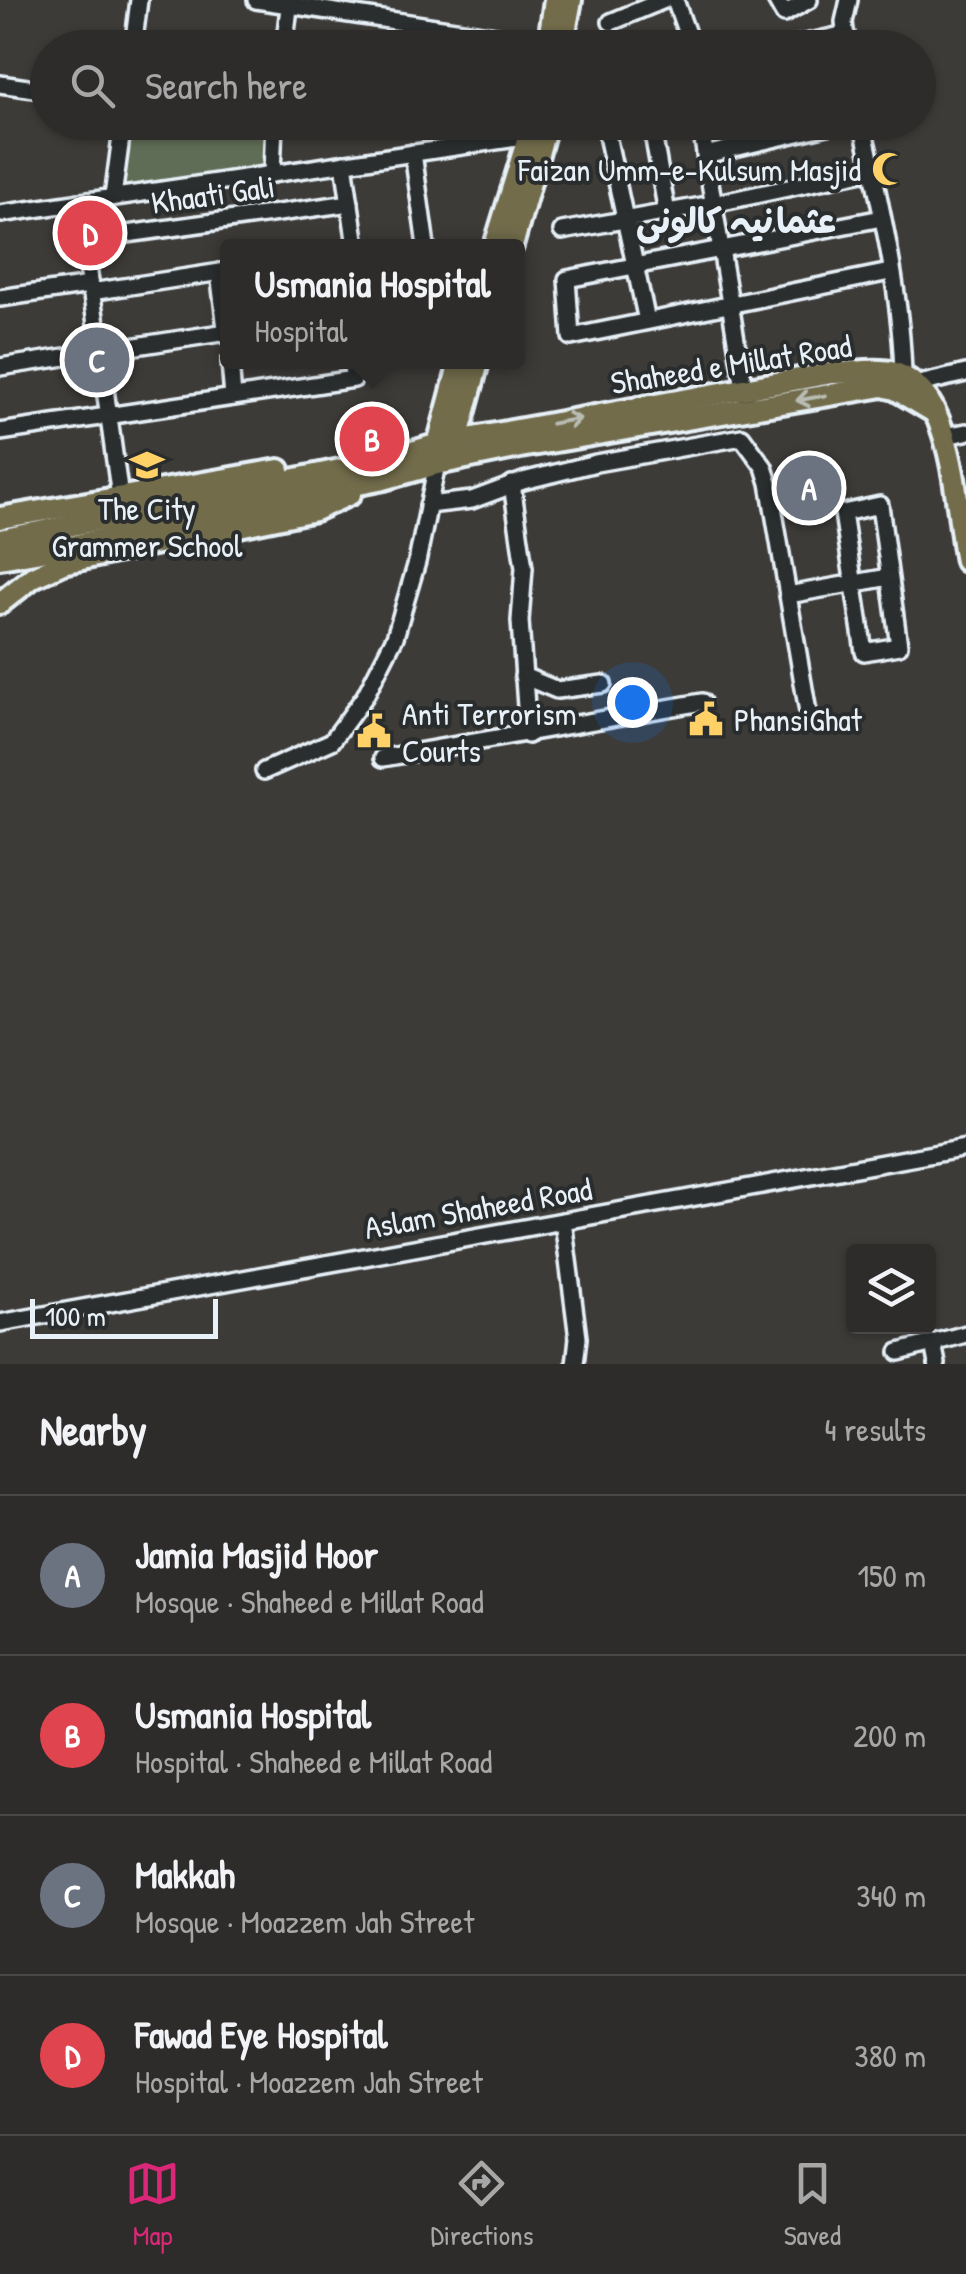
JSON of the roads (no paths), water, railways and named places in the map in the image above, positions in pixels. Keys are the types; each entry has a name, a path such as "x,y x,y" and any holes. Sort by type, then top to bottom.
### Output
{"main road":[{"path":"554,30 555,0"},
{"path":"559,30 571,0"},
{"path":"497,239 532,140"},
{"path":"513,239 534,140"},
{"path":"443,452 459,369"},
{"path":"443,452 475,369"},
{"name":"Shaheed e Millat Road","path":"746,399 832,374 893,372 909,381"},
{"path":"909,381 920,388 956,434 966,562"},
{"name":"Shaheed e Millat Road","path":"384,470 443,452 746,399 883,386 936,413"},
{"path":"0,518 128,504 369,452 384,470"},
{"path":"0,558 384,470"},
{"path":"0,603 33,577 63,563 315,510 384,470"},
{"path":"0,540 54,529 128,504"}],"street":[{"path":"135,30 139,0"},
{"path":"256,0 290,2 457,30"},
{"path":"611,22 664,0"},
{"path":"676,0 686,30"},
{"path":"776,0 784,14 809,0"},
{"path":"845,30 849,0"},
{"path":"286,30 290,2"},
{"path":"0,84 30,88"},
{"path":"112,198 120,140"},
{"path":"272,174 273,140"},
{"path":"0,214 413,153 475,140"},
{"path":"615,140 624,220 648,321"},
{"path":"654,140 667,212"},
{"path":"703,140 746,399"},
{"path":"705,155 768,140"},
{"path":"866,140 909,381 966,373"},
{"path":"413,153 425,239"},
{"path":"344,163 355,239"},
{"path":"562,231 872,170"},
{"path":"79,202 109,416 128,504"},
{"name":"Khaati Gali","path":"84,240 350,203"},
{"path":"882,218 567,279 571,336 890,272"},
{"path":"0,298 220,272"},
{"path":"0,368 220,335"},
{"path":"231,369 233,397"},
{"path":"0,432 354,379 352,369"},
{"path":"428,505 472,500 512,484 596,463 742,437 764,467 769,483 808,712"},
{"path":"264,771 332,741 365,696 395,637 443,452"},
{"path":"512,484 524,568 520,621 528,735"},
{"path":"880,505 899,646 864,652 852,582 843,513 880,505"},
{"path":"788,595 889,578"},
{"path":"522,676 557,690 603,684"},
{"path":"383,758 702,702"},
{"name":"Aslam Shaheed Road","path":"0,1323 966,1148"},
{"path":"563,1221 578,1338 574,1364"},
{"path":"899,1352 966,1334"},
{"path":"932,1343 936,1364"}],"place":[{"name":"Faizan Umm-e-Kulsum Masjid","path":"889,169"},
{"name":"Fawad Eye Hospital","path":"90,233"},
{"name":"Makkah","path":"97,360"},
{"name":"Usmania Hospital","path":"372,439"},
{"name":"The City Grammer School","path":"147,465"},
{"name":"Jamia Masjid Hoor","path":"809,488"},
{"name":"PhansiGhat","path":"706,719"},
{"name":"Anti Terrorism Courts","path":"374,731"}],"district":[{"name":"عثمانیہ کالونی","path":"736,220"}]}
